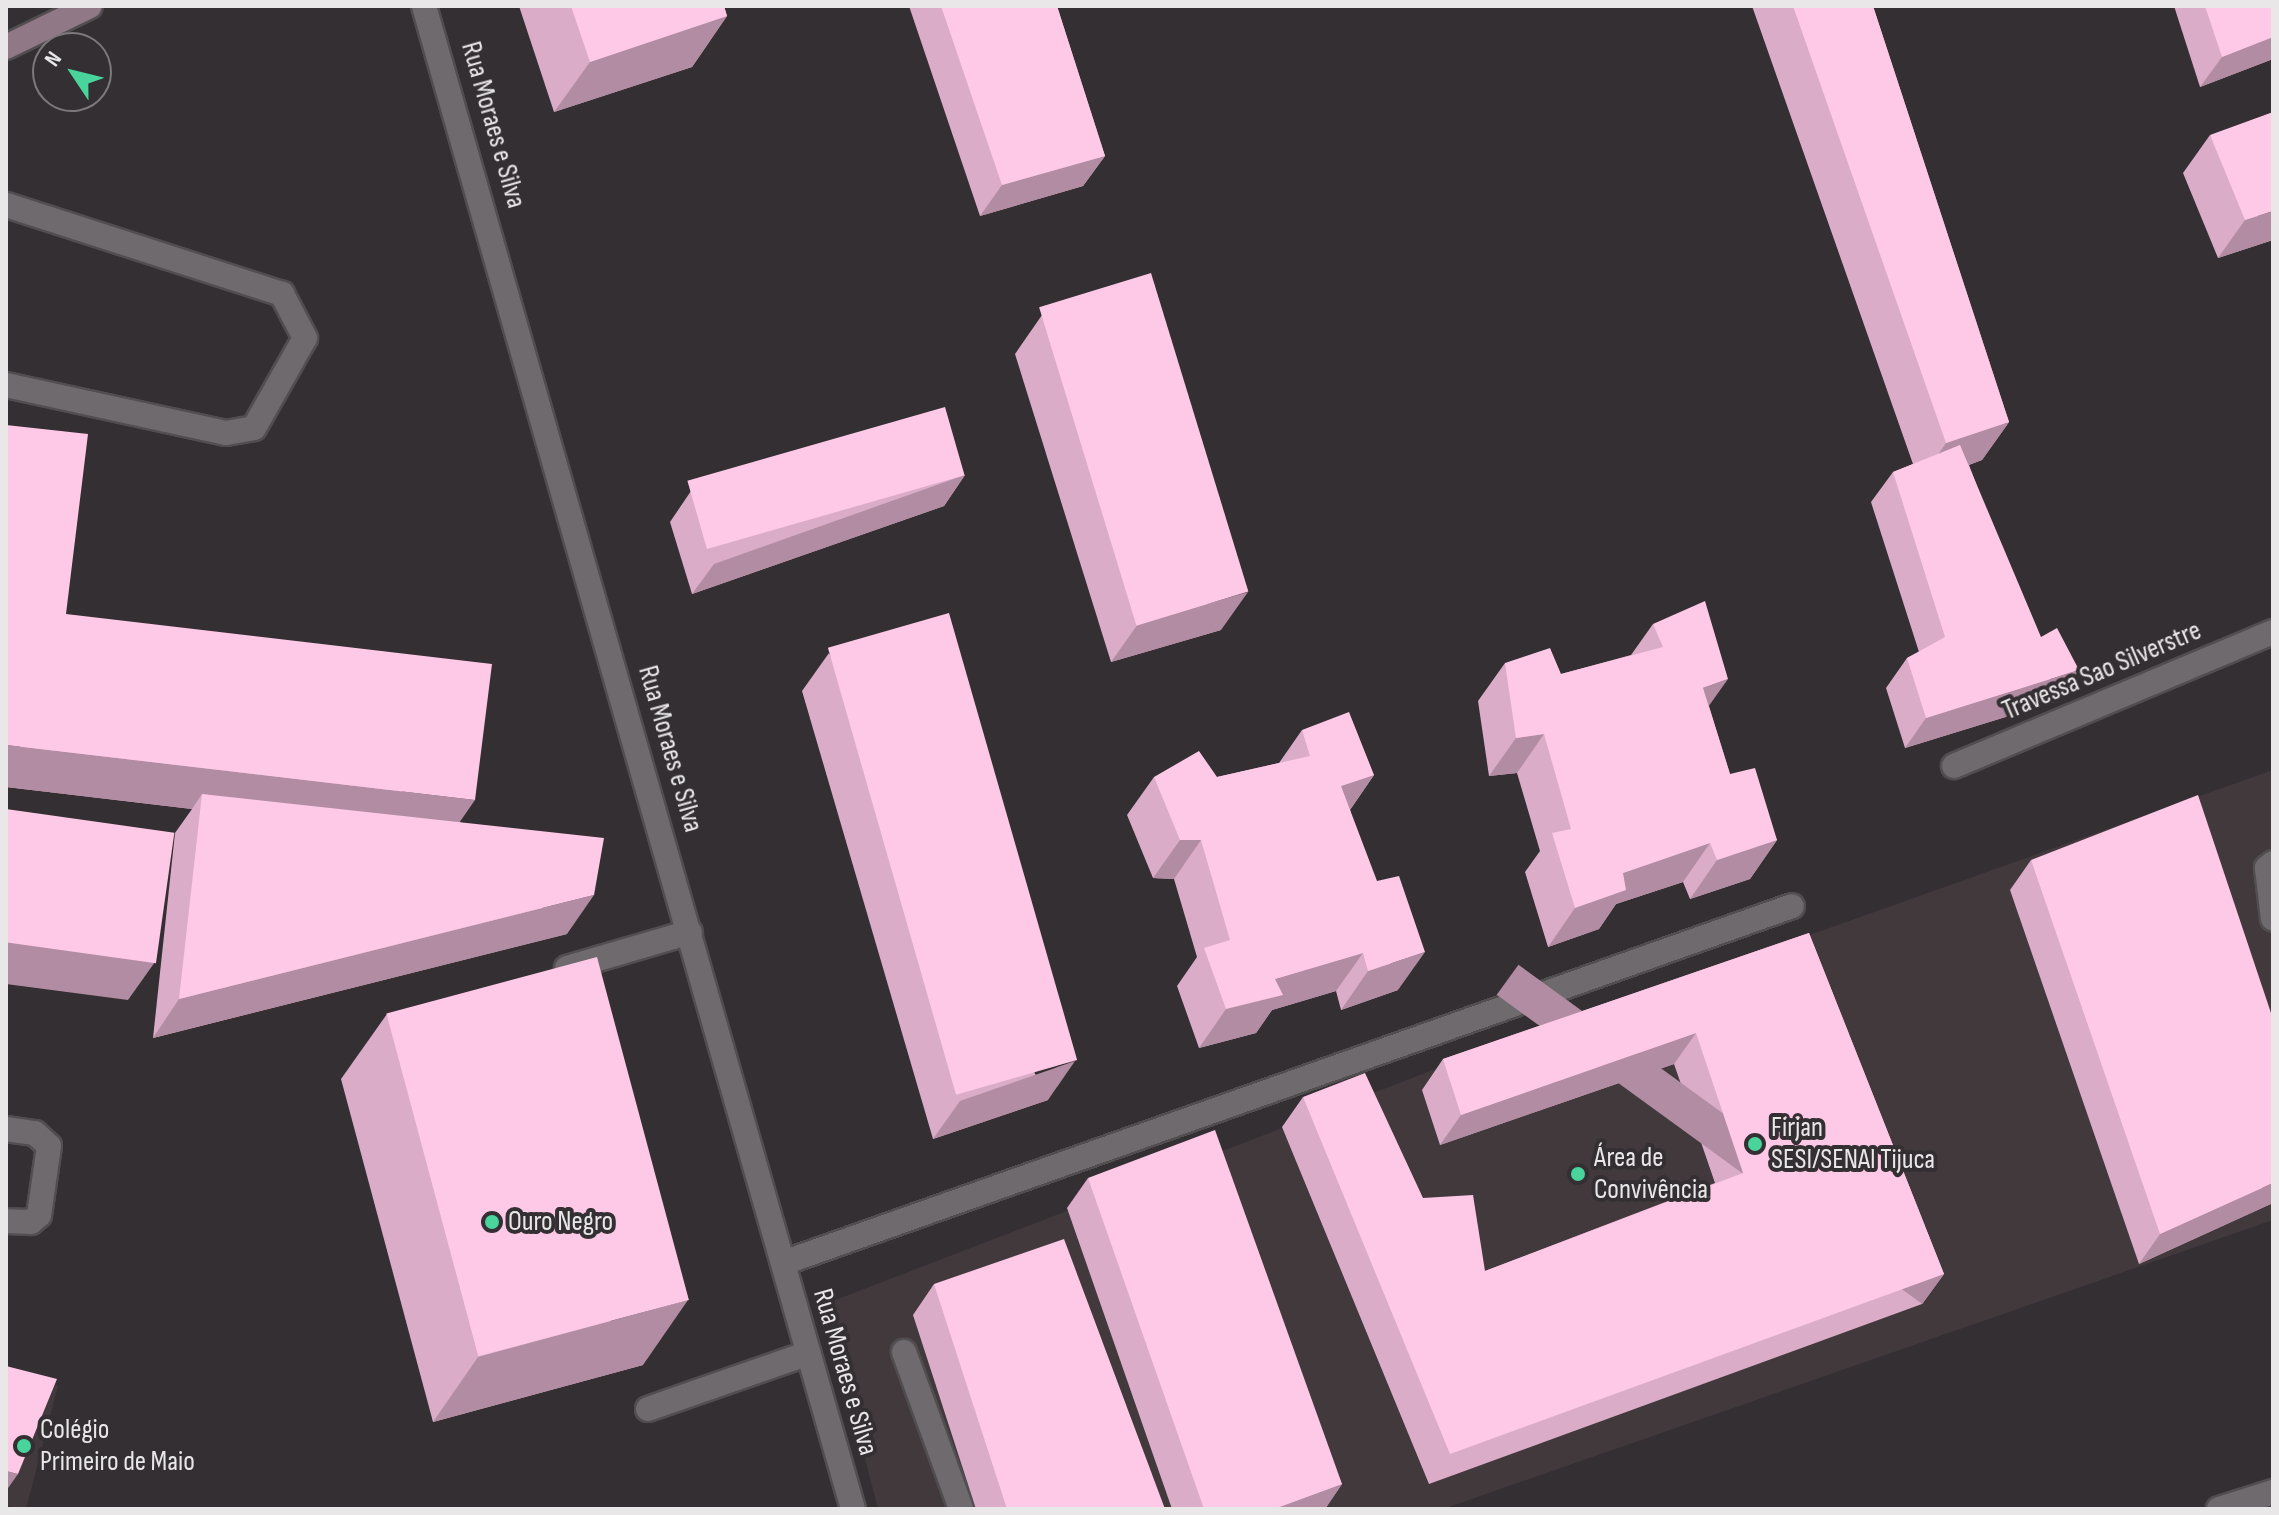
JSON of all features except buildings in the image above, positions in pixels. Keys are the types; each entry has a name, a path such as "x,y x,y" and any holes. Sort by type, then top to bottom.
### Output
{"street":[{"path":"6,47 87,6"},
{"name":"Rua Moraes e Silva","path":"424,6 853,1509"},
{"path":"6,385 226,433 254,428 305,338 282,294 7,205"},
{"name":"Travessa Sao Silverstre","path":"1954,766 2273,632"},
{"path":"2273,863 2267,868 2273,919"},
{"path":"783,1263 1792,906"},
{"path":"541,975 690,932"},
{"path":"6,1129 35,1133 49,1146 39,1215 31,1222 6,1221"},
{"path":"904,1352 961,1509"},
{"path":"648,1409 809,1353"},
{"path":"2219,1509 2273,1492"}],"shaded area":[{"name":"Firjan SESI/SENAI Tijuca","path":"2273,770 2273,1220 1443,1509 878,1509 825,1304 1459,1060"},
{"name":"Colégio Primeiro de Maio","path":"6,1374 58,1386 26,1509 6,1506"}],"place":[{"name":"Firjan SESI/SENAI Tijuca","path":"1755,1144"},
{"name":"Área de Convivência","path":"1578,1174"},
{"name":"Ouro Negro","path":"492,1222"},
{"name":"Colégio Primeiro de Maio","path":"24,1446"}]}
